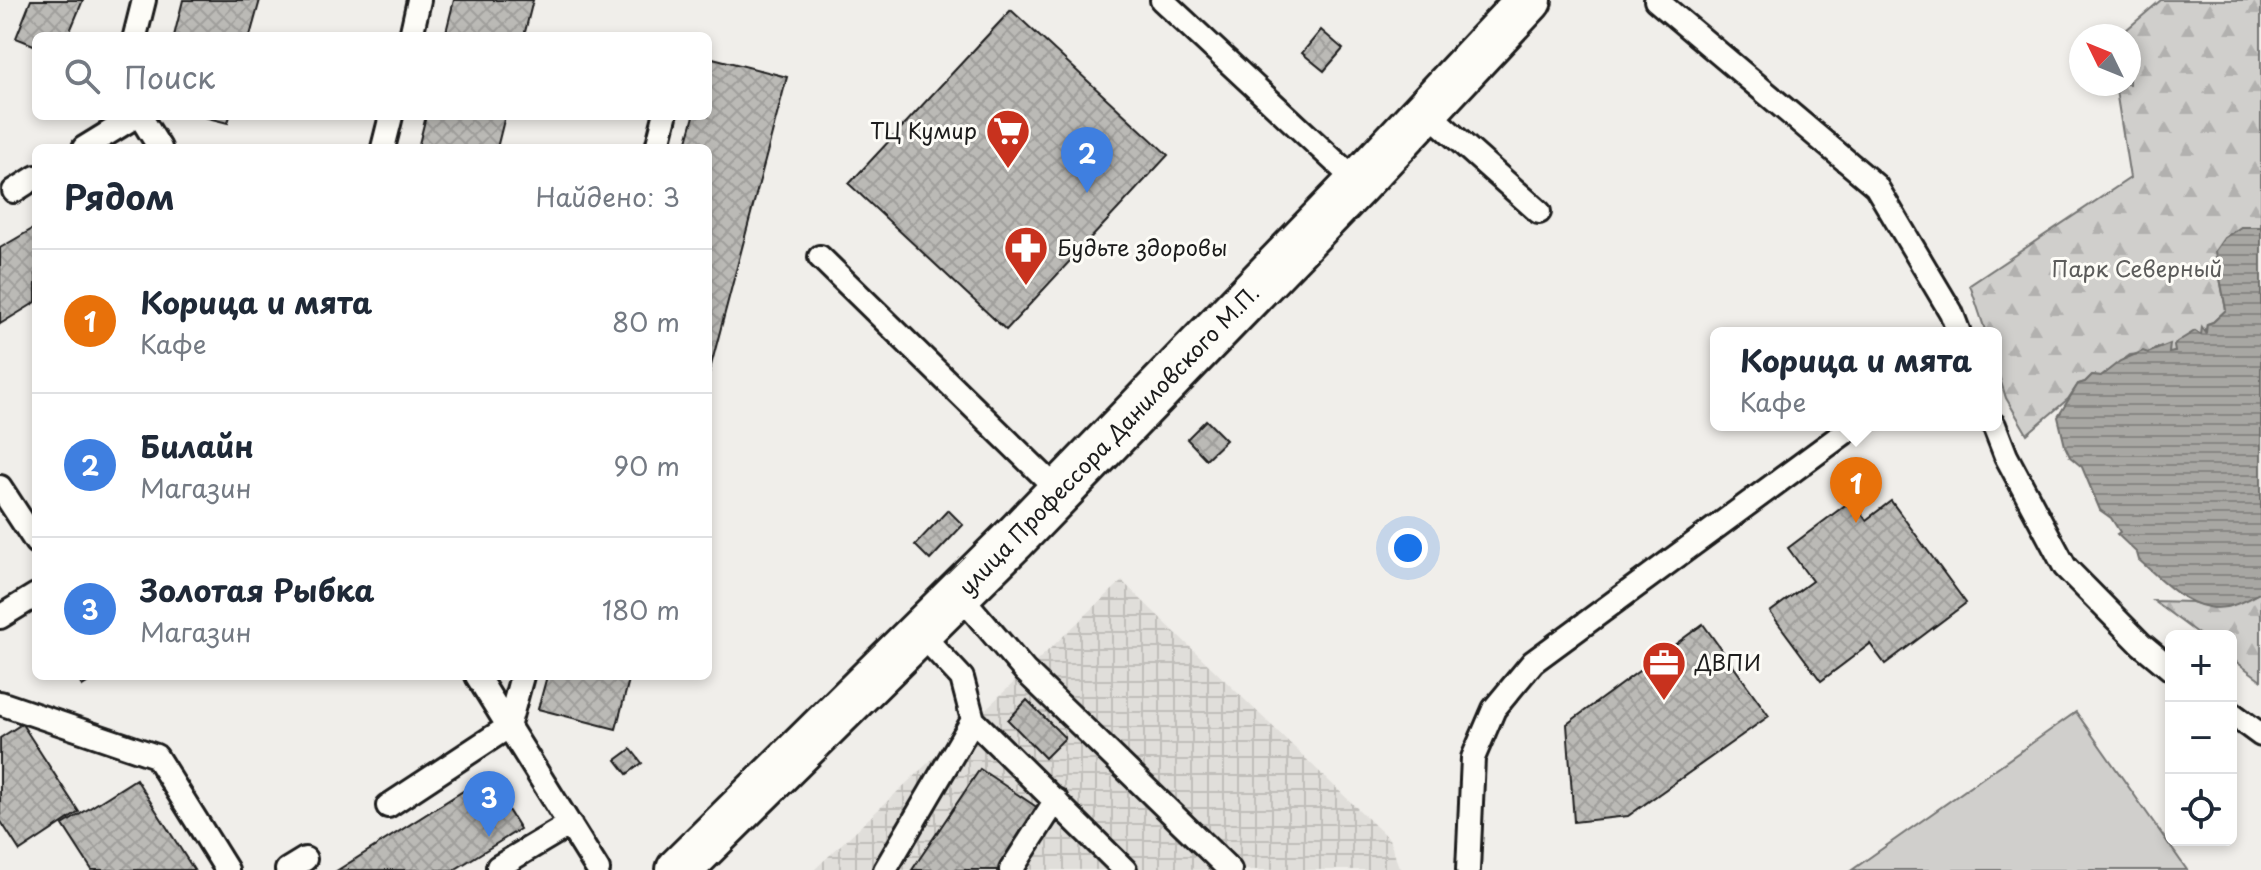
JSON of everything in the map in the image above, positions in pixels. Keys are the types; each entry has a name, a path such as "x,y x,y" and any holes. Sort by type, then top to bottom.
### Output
{"main road":[{"name":"улица Профессора Даниловского М.П.","path":"679,870 1060,492 1358,183 1529,0"}],"lane":[{"path":"136,32 144,0"},
{"path":"412,32 419,0"},
{"path":"1162,0 1358,183"},
{"path":"1656,0 1876,186 1951,312 1957,327"},
{"path":"1426,111 1539,212"},
{"path":"91,144 131,120"},
{"path":"141,120 157,144"},
{"path":"384,144 390,120"},
{"path":"658,144 664,120"},
{"path":"14,191 32,180"},
{"path":"820,257 1060,492"},
{"path":"1468,870 1473,758 1494,709 1533,662 1847,431"},
{"path":"1996,431 2006,456 2065,567 2165,664"},
{"path":"0,487 32,536"},
{"path":"959,594 1025,671 1230,870"},
{"path":"0,617 32,597"},
{"path":"920,633 962,678 973,720 1056,800 1114,865"},
{"path":"479,680 598,870"},
{"path":"388,806 508,727 521,680"},
{"path":"0,703 156,756 227,870"},
{"path":"2237,717 2261,735"},
{"path":"885,870 973,720"},
{"path":"1011,870 1056,800"},
{"path":"498,867 570,824"}],"shaded area":[{"path":"2241,227 2261,227 2261,592 2235,605 2213,608 2178,594 2139,560 2137,553 2117,534 2120,532 2111,518 2100,510 2082,467 2070,457 2058,417 2078,384 2092,375 2101,376 2120,361 2143,351 2148,353 2170,344 2169,353 2175,352 2177,342 2195,331 2201,335 2202,327 2206,333 2207,324 2226,310 2215,251 2224,238"},
{"path":"1122,581 1389,839 1400,870 814,870"}],"green space":[{"name":"Парк Северный","path":"2161,0 2261,0 2261,227 2241,227 2215,251 2226,310 2207,324 2205,334 2195,331 2175,352 2168,354 2161,346 2148,353 2130,355 2101,376 2092,375 2078,384 2068,399 2027,434 2002,385 2002,327 1984,327 1970,285 2130,178 2117,96 2141,96 2141,24 2133,24"},
{"path":"2261,592 2261,680 2237,662 2237,630 2193,630 2154,601 2192,602 2213,608 2228,606"},
{"path":"2076,712 2165,839 2165,846 2170,846 2187,870 1852,870"}],"building":[{"path":"31,0 83,0 70,32 32,32 32,44 16,38"},
{"path":"183,0 260,0 251,32 175,32"},
{"path":"454,0 533,0 525,32 446,32"},
{"name":"ТЦ Кумир","path":"1011,10 1168,155 1006,330 849,184"},
{"path":"1321,30 1343,49 1324,71 1302,53"},
{"path":"712,58 787,77 712,362 712,144 686,144 693,120 712,120"},
{"path":"425,120 504,120 498,144 419,144"},
{"path":"32,229 32,304 0,324 0,248"},
{"path":"1206,420 1226,440 1206,459 1187,439"},
{"path":"1852,500 1866,520 1891,501 1966,603 1885,664 1870,644 1821,681 1770,612 1812,581 1788,548"},
{"path":"948,510 963,525 930,560 915,545"},
{"path":"1703,624 1769,716 1628,816 1574,822 1567,724"},
{"path":"546,680 629,680 616,729 538,709"},
{"path":"1027,700 1065,738 1045,758 1008,720"},
{"path":"22,724 79,812 20,851 0,820 0,738"},
{"path":"631,749 642,763 627,774 616,760"},
{"path":"980,769 1041,810 1000,870 912,870"},
{"path":"487,776 520,829 454,870 338,870"},
{"path":"136,779 194,870 92,870 63,825"}],"place":[{"name":"ТЦ Кумир","path":"1008,170"},
{"name":"Билайн","path":"1087,193"},
{"name":"Будьте здоровы","path":"1026,287"},
{"name":"Корица и мята","path":"1856,523"},
{"name":"ДВПИ","path":"1664,702"},
{"name":"Золотая Рыбка","path":"489,837"}]}
